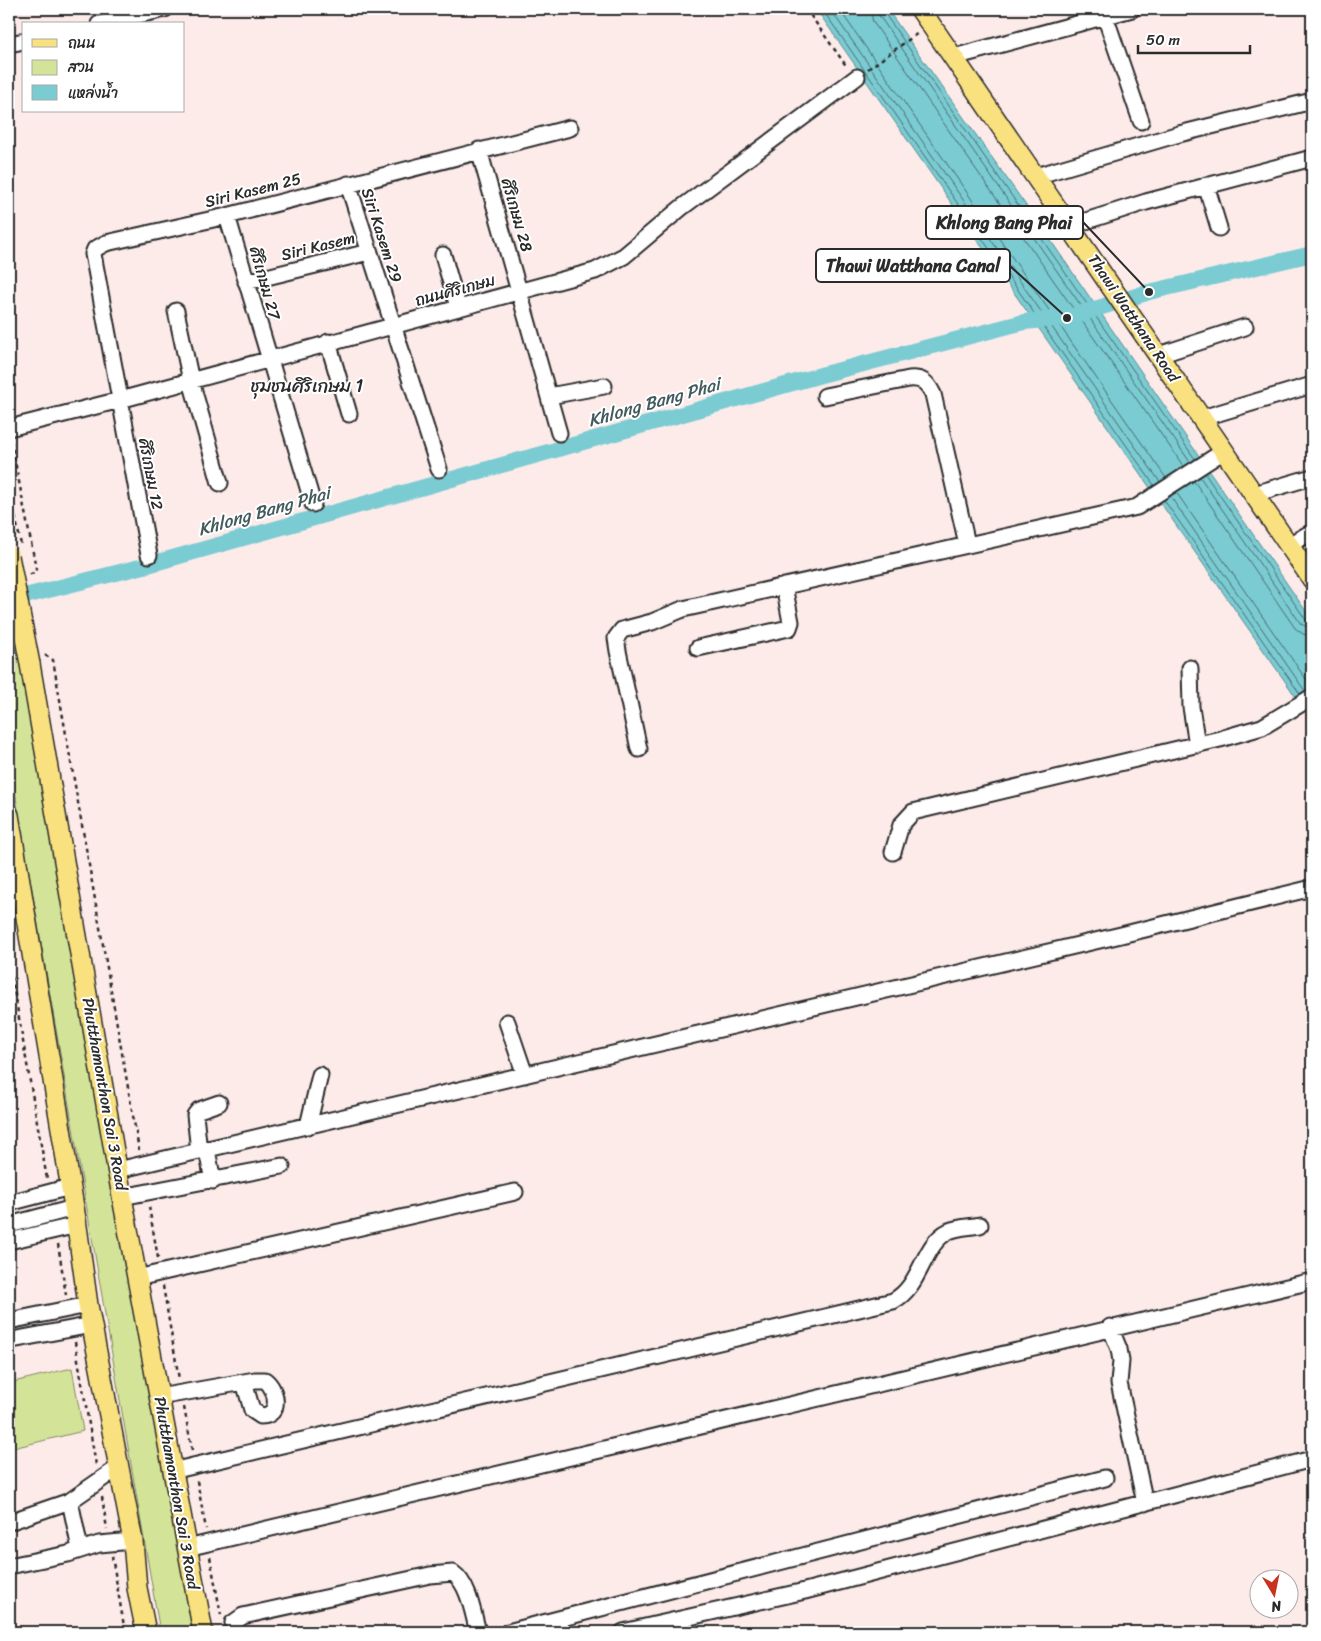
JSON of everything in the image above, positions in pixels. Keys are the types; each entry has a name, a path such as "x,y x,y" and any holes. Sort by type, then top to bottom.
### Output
{"main road":[{"name":"Thawi Watthana Road","path":"920,9 1312,579"},
{"name":"Phutthamonthon Sai 3 Road","path":"9,556 37,659 122,1197 203,1632"},
{"path":"9,815 88,1306 133,1541 137,1588 146,1632"}],"street":[{"path":"108,22 165,9"},
{"path":"954,58 1132,9"},
{"path":"1105,16 1141,121"},
{"path":"9,44 22,41"},
{"name":"ถนนศิริเกษม","path":"10,433 120,400 393,324 596,271 611,264 681,208 856,78"},
{"path":"1036,176 1180,134 1312,101"},
{"name":"Siri Kasem 25","path":"120,400 92,254 95,249 106,243 227,216 570,128"},
{"name":"ศิริเกษม 28","path":"479,150 559,433"},
{"path":"1070,226 1206,185 1312,158"},
{"name":"Siri Kasem 29","path":"348,184 440,469"},
{"path":"1206,185 1218,228"},
{"name":"ศิริเกษม 27","path":"227,216 313,504"},
{"name":"Siri Kasem","path":"246,282 369,252"},
{"path":"443,255 458,307"},
{"path":"176,311 191,381 220,483"},
{"path":"1159,355 1245,328"},
{"path":"328,342 349,414"},
{"path":"825,396 909,379 918,378 925,381 933,394 967,544"},
{"path":"1202,418 1312,385"},
{"path":"549,396 604,386"},
{"name":"ศิริเกษม 12","path":"120,400 149,555"},
{"path":"639,749 618,651 618,633 683,609 1137,507 1224,450"},
{"path":"1254,494 1312,477"},
{"path":"1289,546 1312,532"},
{"path":"698,648 789,628 791,622 784,586"},
{"path":"1190,668 1191,707 1197,745"},
{"path":"893,852 901,825 913,812 1197,745 1262,727 1312,697"},
{"path":"118,1170 1130,933 1312,888"},
{"path":"507,1022 525,1075"},
{"path":"308,1126 320,1075"},
{"path":"213,1181 193,1120 194,1115 199,1110 219,1103"},
{"path":"122,1197 213,1181 282,1166"},
{"path":"9,1203 70,1187"},
{"path":"137,1278 515,1192"},
{"path":"9,1225 75,1217"},
{"path":"9,1241 75,1217"},
{"path":"172,1471 893,1301 902,1296 917,1277 934,1244 940,1238 950,1231 980,1225"},
{"path":"187,1548 1110,1327 1312,1281"},
{"path":"9,1321 88,1306"},
{"path":"12,1340 92,1325"},
{"path":"1110,1327 1119,1349 1121,1361 1119,1384 1146,1503"},
{"path":"159,1397 244,1382"},
{"path":"623,1632 804,1591 1312,1459"},
{"path":"9,1522 70,1501 119,1466"},
{"path":"508,1632 1105,1478"},
{"path":"70,1501 80,1549"},
{"path":"9,1566 68,1554 99,1544 133,1541"},
{"path":"228,1628 243,1616 430,1575 453,1573 460,1578 466,1591 478,1632"}],"path":[{"path":"806,9 856,78 915,35"},
{"path":"10,433 36,568 33,574 25,576"},
{"path":"37,659 53,660 142,1164"},
{"path":"147,1193 208,1543 228,1628"}],"green space":[{"path":"14,616 193,1632 160,1632 9,757 9,617"},
{"path":"72,1368 83,1431 9,1449 9,1383"}],"water":[{"path":"816,9 887,9 1051,241 1312,620 1312,720"}],"waterway":[{"name":"Khlong Bang Phai","path":"9,600 144,566 821,375 1024,322 1067,318 1149,292 1312,254"}],"place":[{"name":"Khlong Bang Phai","path":"1149,292"},
{"name":"Thawi Watthana Canal","path":"1067,318"}],"district":[{"name":"ชุมชนศิริเกษม 1","path":"307,386"}]}
